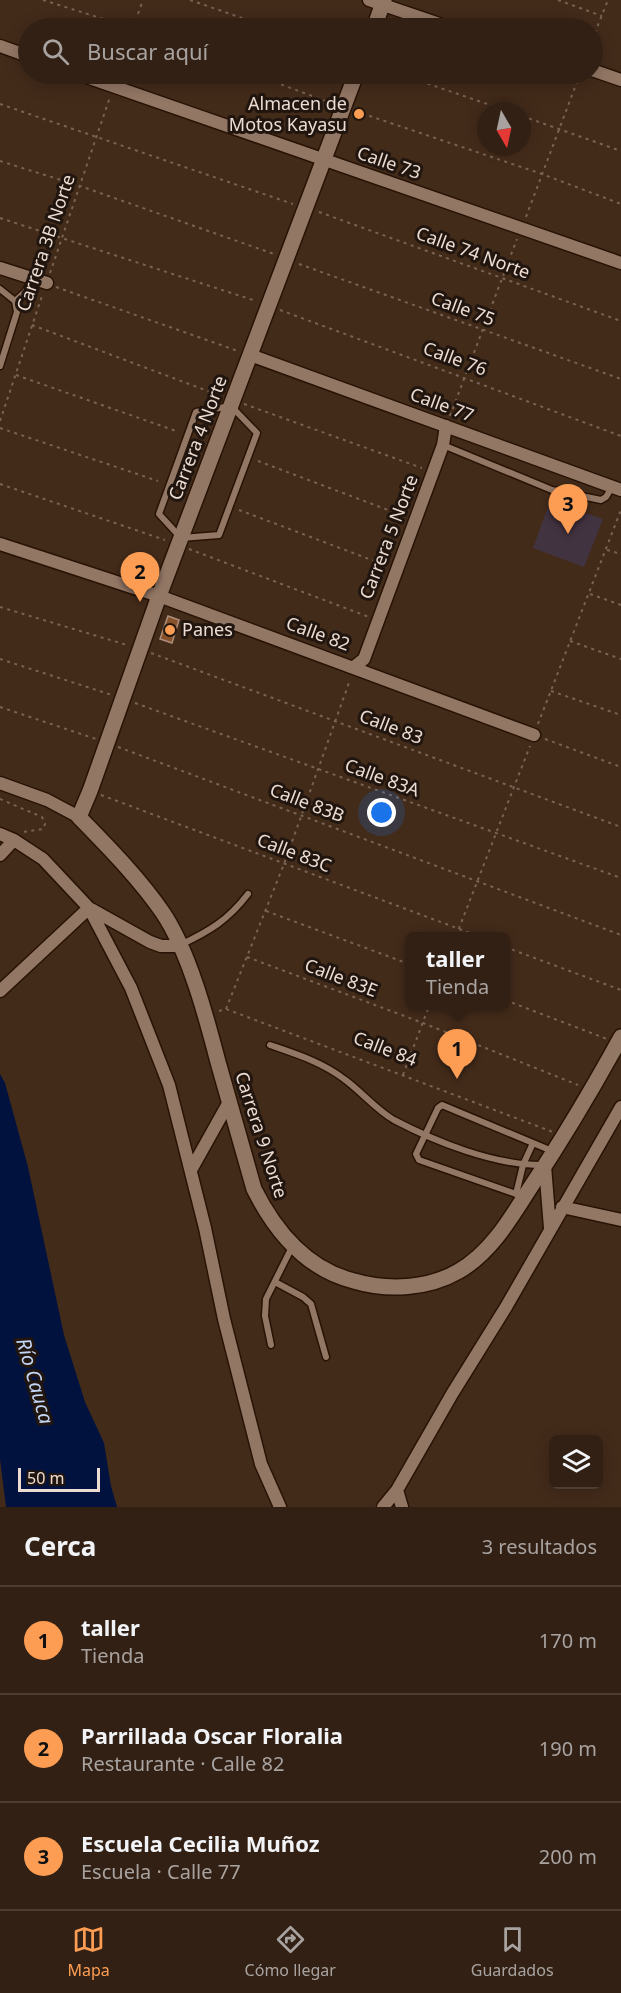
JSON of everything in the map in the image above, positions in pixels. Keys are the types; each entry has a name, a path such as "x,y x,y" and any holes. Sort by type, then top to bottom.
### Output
{"street":[{"path":"376,18 379,2 423,18"},
{"path":"0,46 18,52"},
{"path":"603,74 621,80"},
{"name":"Calle 73","path":"108,84 621,263"},
{"name":"Carrera 4 Norte","path":"80,817 159,596 233,402 245,354 352,84"},
{"path":"0,268 47,283"},
{"name":"Calle 77","path":"245,354 617,489"},
{"name":"Carrera 5 Norte","path":"354,667 364,659 443,445 446,426"},
{"name":"Calle 82","path":"0,544 159,596 534,735"},
{"path":"0,783 47,800 80,817"},
{"name":"Carrera 9 Norte","path":"80,817 108,846 164,914 206,1016 254,1189 266,1213 292,1247 328,1272 347,1280 391,1288 416,1286 459,1272 477,1259 501,1233 519,1196 545,1166 592,1091 619,1040"},
{"path":"0,834 14,840 43,859 90,908 150,942 161,946 179,946"},
{"path":"0,855 14,840"},
{"path":"0,991 90,908"},
{"path":"90,908 131,988 169,1085 261,1464 280,1507"},
{"path":"190,1170 229,1101"},
{"path":"383,1507 397,1490 621,1107"},
{"path":"545,1166 550,1229"},
{"path":"562,1207 621,1220"},
{"path":"397,1490 402,1507"}],"lane":[{"path":"15,301 25,292 33,279"},
{"path":"0,289 15,301 16,312 0,366"},
{"path":"233,402 257,434 219,535 179,543 159,514 196,412 233,402"},
{"path":"443,445 552,490 601,500 617,489"},
{"path":"179,946 205,933 234,912 248,894"},
{"path":"270,1045 312,1060 343,1078 392,1119 425,1134 499,1161 545,1166"},
{"path":"533,1143 523,1165 519,1196 419,1160 416,1154 438,1108 442,1105 554,1151"},
{"path":"271,1345 265,1316 266,1299 292,1247"},
{"path":"275,1282 303,1298 310,1305 326,1357"}],"path":[{"path":"43,0 101,18"},
{"path":"137,18 143,0"},
{"path":"190,0 242,18"},
{"path":"558,0 602,16 608,0"},
{"path":"280,84 334,104"},
{"path":"428,84 481,102"},
{"path":"446,426 576,84"},
{"name":"Carrera 3B Norte","path":"0,421 114,86"},
{"path":"0,104 296,204"},
{"path":"354,111 542,174 621,204"},
{"path":"531,119 621,151"},
{"path":"0,161 80,186 277,255"},
{"name":"Calle 74 Norte","path":"316,211 621,321"},
{"path":"0,218 259,302"},
{"name":"Calle 75","path":"296,263 621,379"},
{"path":"47,283 245,354"},
{"name":"Calle 76","path":"279,310 621,436"},
{"path":"33,325 233,402 433,472"},
{"path":"16,375 176,431"},
{"path":"0,428 158,481"},
{"path":"258,461 415,520"},
{"path":"0,484 179,543 377,620"},
{"path":"239,510 396,570"},
{"path":"606,549 621,554"},
{"path":"589,594 621,605"},
{"path":"0,607 130,646"},
{"path":"570,641 621,659"},
{"name":"Calle 83","path":"151,653 621,827"},
{"path":"0,659 112,695"},
{"path":"247,957 319,770 354,667"},
{"path":"551,691 621,716"},
{"name":"Calle 83A","path":"134,703 621,878"},
{"path":"0,707 96,739"},
{"path":"534,735 621,767"},
{"name":"Calle 83B","path":"118,747 621,935"},
{"name":"Calle 83C","path":"101,795 467,932"},
{"path":"0,799 42,817 45,824 43,829 21,833 14,840"},
{"path":"266,911 405,963"},
{"path":"510,949 621,990"},
{"name":"Calle 84","path":"247,957 226,1009 564,1136"},
{"name":"Calle 83E","path":"247,957 423,1023 592,1091"},
{"path":"510,1002 619,1040"},
{"path":"403,1075 427,1010"}],"shaded area":[{"path":"550,501 603,519 584,567 533,548"}],"water":[{"name":"Río Cauca","path":"0,1074 5,1083 28,1167 64,1335 85,1402 104,1443 117,1507 6,1507 0,1459"}],"building":[{"name":"Panes","path":"168,616 179,620 172,643 160,639"}],"place":[{"name":"Almacen de Motos Kayasu","path":"359,114"},
{"name":"Escuela Cecilia Muñoz","path":"568,534"},
{"name":"Parrillada Oscar Floralia","path":"140,602"},
{"name":"Panes","path":"170,630"},
{"name":"taller","path":"457,1079"}]}
